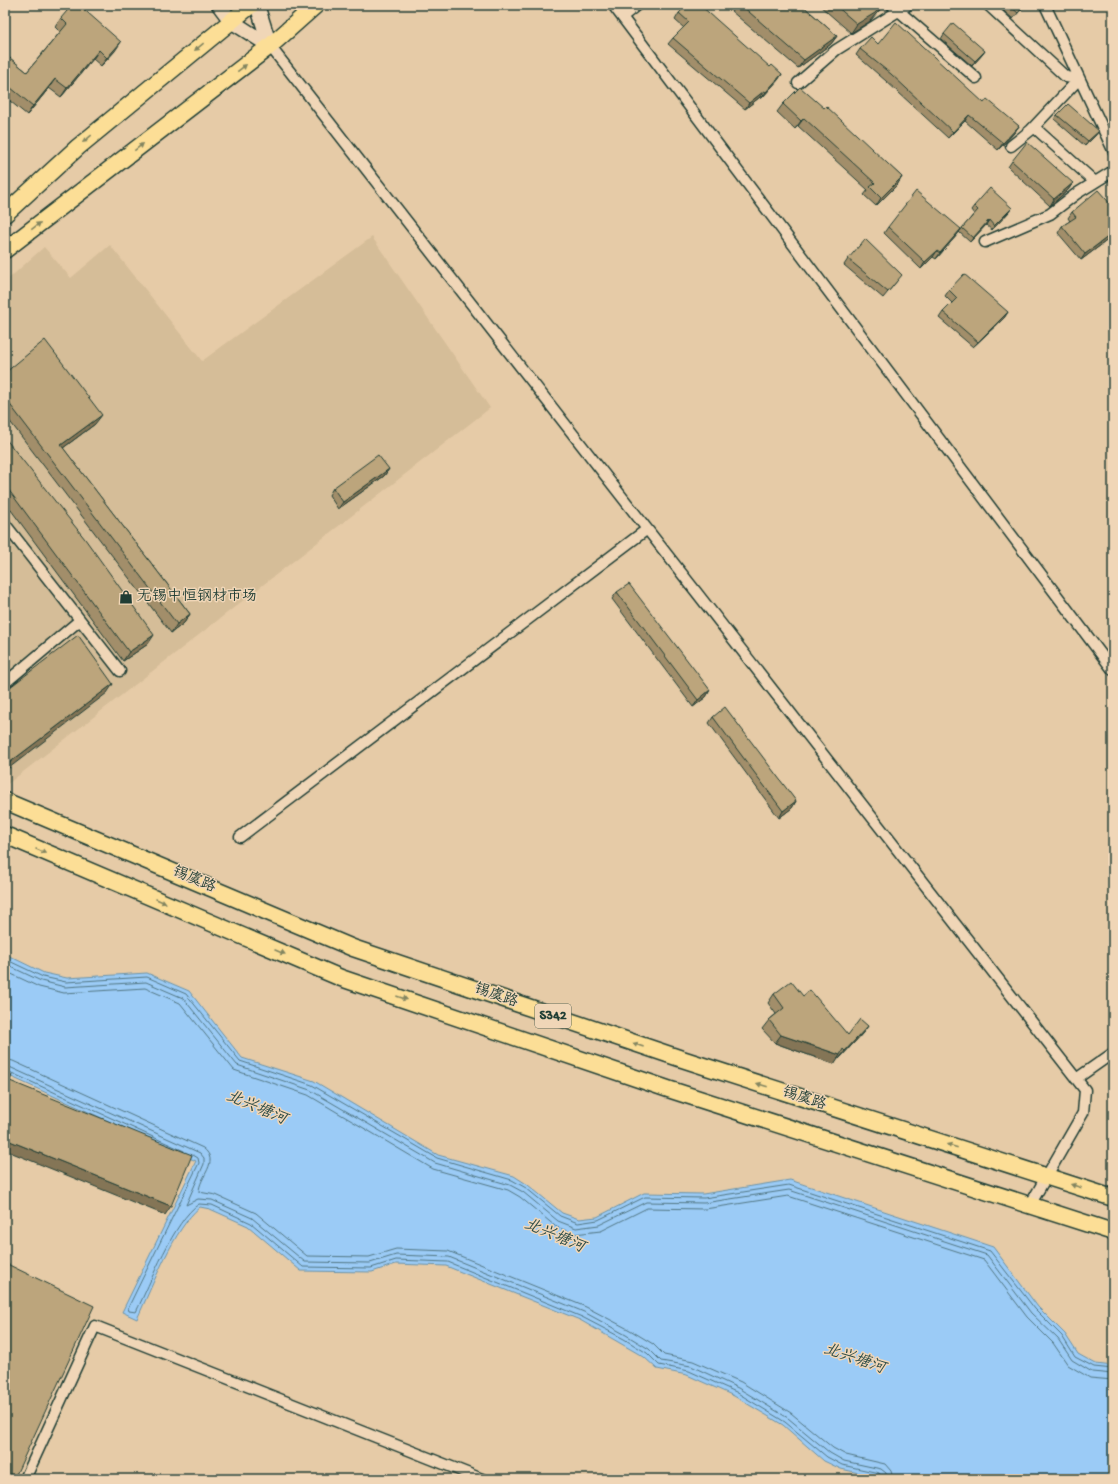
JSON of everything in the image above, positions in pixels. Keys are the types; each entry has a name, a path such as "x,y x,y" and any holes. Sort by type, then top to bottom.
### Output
{"main road":[{"path":"219,5 231,21 270,46"},
{"path":"5,214 78,146 251,5"},
{"path":"257,5 270,46"},
{"path":"5,250 270,46 316,5"},
{"name":"锡虞路","path":"5,801 353,948 679,1058 1113,1198"},
{"name":"S342","path":"5,835 341,978 668,1089 1113,1232"}],"street":[{"path":"613,5 1113,670"},
{"path":"622,17 637,5"},
{"path":"798,83 841,43 896,8 908,5"},
{"path":"988,5 1066,77 1079,79"},
{"path":"1045,5 1113,150"},
{"path":"896,8 976,78"},
{"path":"270,46 646,530 1085,1090 1083,1113 1030,1206"},
{"path":"1010,146 1034,127 1079,79"},
{"path":"1034,127 1095,182"},
{"path":"985,242 1050,214 1076,194 1113,171"},
{"path":"5,524 120,671"},
{"path":"240,838 646,530"},
{"path":"5,683 80,620"},
{"path":"1076,1079 1113,1052"},
{"path":"25,1479 95,1326 482,1479"}],"shaded area":[{"name":"无锡中恒钢材市场","path":"372,237 490,408 5,786 5,282 44,247 71,278 110,245 202,361"}],"water":[{"name":"北兴塘河","path":"5,954 44,973 67,978 147,973 189,991 242,1058 314,1081 438,1155 514,1176 528,1185 562,1213 579,1219 597,1217 644,1193 703,1194 790,1180 993,1247 1038,1307 1065,1334 1078,1354 1096,1364 1113,1366 1113,1479 886,1479 841,1469 824,1461 783,1425 734,1396 687,1375 657,1369 644,1357 580,1320 446,1266 396,1264 372,1272 301,1271 248,1226 210,1209 200,1207 181,1229 164,1259 137,1319 122,1312 196,1161 5,1074"}],"building":[{"path":"72,5 79,5 121,42 107,58 99,50 67,88 55,79 33,106 5,83 5,54 27,72 67,24 61,18"},
{"path":"687,5 700,5 770,67 772,65 782,74 766,92 764,91 749,103 673,38 689,22 679,13"},
{"path":"741,5 802,5 837,36 804,60"},
{"path":"835,5 882,5 875,13 857,24"},
{"path":"1009,5 1024,5 1018,13"},
{"path":"896,22 984,103 987,99 1019,126 1003,143 969,115 953,132 891,74 860,49 871,37 878,44"},
{"path":"953,23 985,51 975,61 944,34"},
{"path":"800,87 824,108 826,106 902,177 881,198 870,187 875,183 804,118 801,121 783,104"},
{"path":"1068,104 1099,131 1088,141 1057,115"},
{"path":"1027,142 1073,183 1054,199 1012,161"},
{"path":"990,188 1012,208 994,226 989,220 973,238 962,228 978,210 974,206"},
{"path":"1098,190 1113,207 1113,233 1085,254 1062,226 1076,217 1072,212"},
{"path":"916,191 961,229 940,253 937,251 925,262 888,227"},
{"path":"865,239 902,275 888,292 848,259"},
{"path":"964,274 1008,312 978,342 943,312 957,298 949,290"},
{"path":"45,340 102,415 61,445 190,614 177,624 5,398 5,371 6,372"},
{"path":"5,438 85,539 154,635 129,652 5,485"},
{"path":"378,455 389,469 343,502 333,488"},
{"path":"629,584 710,690 698,700 617,592"},
{"path":"78,635 113,684 5,766 5,691"},
{"path":"725,707 796,801 783,811 713,717"},
{"path":"791,981 803,996 810,990 848,1035 860,1019 868,1026 845,1051 843,1049 840,1055 781,1035 769,1020 784,1008 774,994"},
{"path":"5,1071 12,1075 10,1081 192,1155 171,1206 5,1139"},
{"path":"5,1263 94,1306 14,1479 5,1479"}],"place":[{"name":"无锡中恒钢材市场","path":"126,597"}]}
